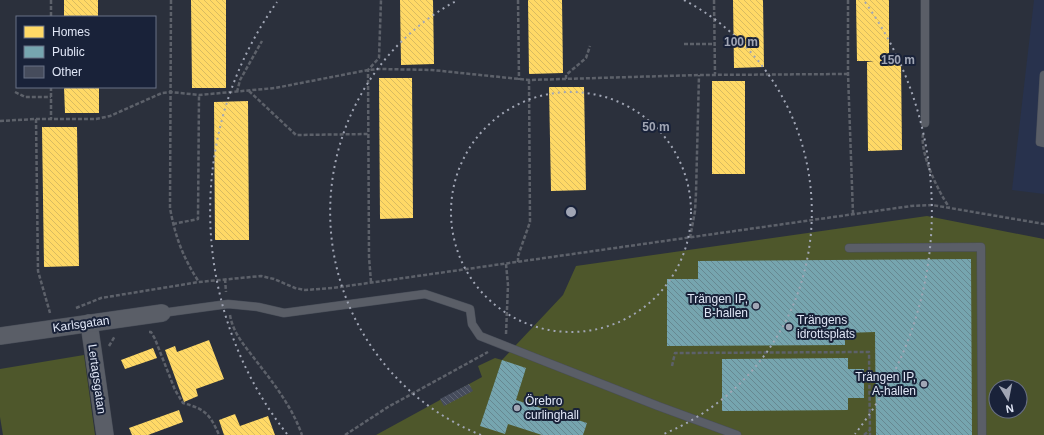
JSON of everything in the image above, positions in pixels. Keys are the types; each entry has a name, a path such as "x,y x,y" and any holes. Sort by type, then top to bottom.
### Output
{"street":[{"name":"Karlsgatan","path":"0,336 162,313"},
{"name":"Lertagsgatan","path":"89,323 105,435"}],"lane":[{"path":"925,0 925,123"},
{"path":"1044,75 1040,142 1044,143"},
{"path":"849,248 981,247 982,435"},
{"path":"162,313 228,304 258,306 284,313 425,294 470,309 472,324 480,336 658,406 737,435"}],"path":[{"path":"50,0 51,16"},
{"path":"171,0 170,208 177,239 184,256 199,282"},
{"path":"371,282 369,256 368,70 380,58 381,0"},
{"path":"518,0 519,80"},
{"path":"714,0 715,74"},
{"path":"848,0 848,74 853,214"},
{"path":"237,92 240,80 262,42"},
{"path":"684,44 714,44"},
{"path":"566,79 566,75 586,58 590,46"},
{"path":"0,121 36,119 84,120 103,118 162,93 171,92 199,95 249,91 275,88 368,70 432,70 519,80 715,74 848,74"},
{"path":"690,238 695,211 696,193 699,75"},
{"path":"518,262 518,256 530,222 529,80"},
{"path":"51,88 52,120"},
{"path":"249,91 296,135 368,134"},
{"path":"15,92 24,97 51,97"},
{"path":"173,224 198,220 199,95"},
{"path":"36,119 38,271 50,315 46,316"},
{"path":"925,123 922,139 926,157 940,192 950,207"},
{"path":"72,309 101,298 199,282 261,276 305,290 332,288 911,206 932,205 950,207 1044,224"},
{"path":"345,435 388,407 501,344 506,334 508,285 506,264"},
{"path":"225,279 231,325 238,337 283,396 294,414 302,435"},
{"path":"145,331 151,332 155,339 175,390 183,403 196,406 209,415 219,435"},
{"path":"672,366 675,354 869,352 870,435"},
{"path":"864,435 870,429"}],"shaded area":[{"path":"1034,0 1044,0 1044,194 1012,190"}],"green space":[{"name":"Trängens idrottsplats","path":"927,216 1044,239 1044,435 376,435 482,377 478,366 495,358 502,360 563,295 576,266"},
{"path":"84,355 95,435 3,435 0,417 0,369"}],"building: Homes":[{"path":"64,0 98,0 98,16 64,16"},
{"path":"191,0 226,0 226,88 192,88"},
{"path":"400,0 433,0 434,64 401,65"},
{"path":"528,0 562,0 563,73 529,74"},
{"path":"733,0 763,0 764,67 734,68"},
{"path":"856,0 889,0 889,61 901,61 902,150 868,151 867,62 874,61 857,61"},
{"path":"379,78 412,78 413,218 380,219"},
{"path":"712,81 745,81 745,174 712,174"},
{"path":"549,87 584,87 586,190 551,191"},
{"path":"64,88 99,88 99,113 65,113"},
{"path":"248,101 249,240 215,240 214,102"},
{"path":"42,127 77,127 79,266 44,267"},
{"path":"209,340 224,379 196,389 198,396 184,402 165,350 175,346 177,352"},
{"path":"153,348 157,358 125,369 121,360"},
{"path":"179,410 183,422 148,435 132,435 129,428"},
{"path":"235,414 240,426 268,416 275,435 224,435 219,420"}],"building: Public":[{"path":"971,259 972,435 876,435 875,332 845,333 845,345 667,346 667,279 698,279 698,261"},
{"path":"848,358 848,369 864,369 864,398 848,398 848,410 722,411 722,359"},
{"path":"502,360 526,368 516,400 587,423 583,435 542,435 508,424 505,434 480,426"}],"building: Other":[{"path":"469,384 473,391 444,406 440,399"}],"place":[{"name":"Trängen IP, B-hallen","path":"756,306"},
{"name":"Trängens idrottsplats","path":"789,327"},
{"name":"Trängen IP, A-hallen","path":"924,384"},
{"name":"Örebro curlinghall","path":"517,408"}]}
